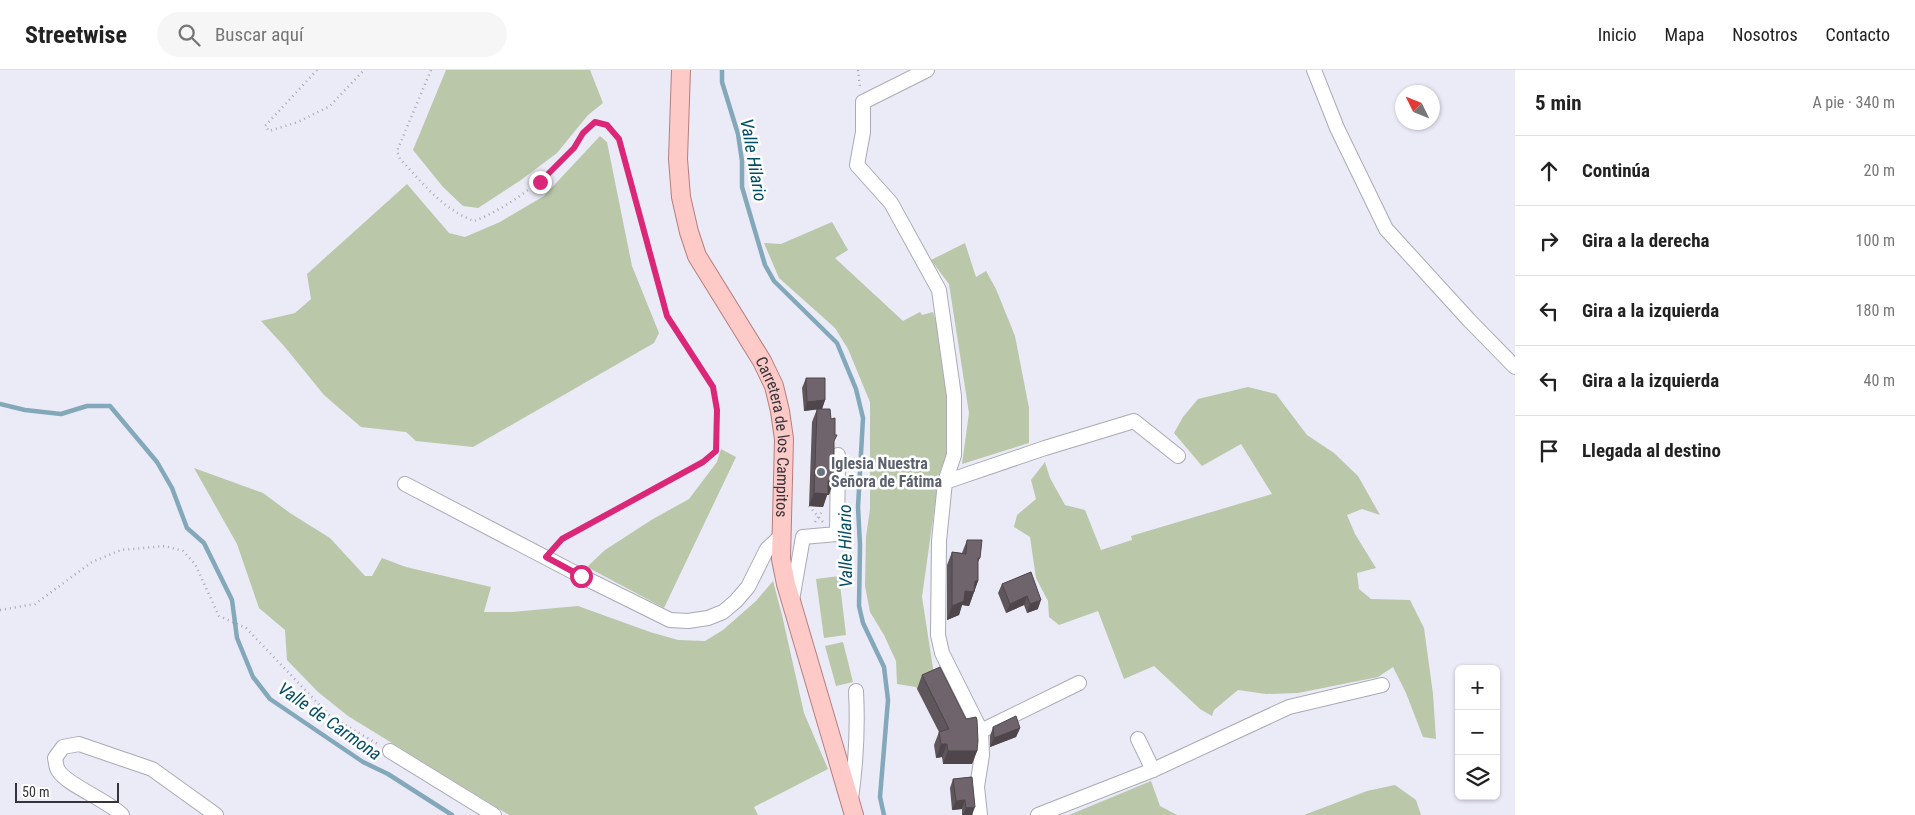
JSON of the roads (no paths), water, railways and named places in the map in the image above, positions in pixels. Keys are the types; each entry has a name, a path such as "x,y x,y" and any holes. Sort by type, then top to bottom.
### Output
{"main road":[{"name":"Carretera de los Campitos","path":"681,70 678,159 681,197 685,215 697,256 762,361 774,386 784,439 781,560 791,604 852,810"}],"street":[{"path":"927,70 863,102 863,132 858,165 892,203 939,290 954,396 954,455 945,482 939,541 938,635 942,653 980,731 982,756 976,786 980,815"},
{"path":"1314,70 1337,128 1386,229 1469,320 1515,367"},
{"path":"945,482 1045,448 1134,421 1178,456"},
{"path":"791,604 803,537 837,534 838,455"},
{"path":"405,484 670,620 688,621 708,618 723,612 748,587 767,549 783,534"},
{"path":"980,731 1079,683"},
{"path":"1038,815 1153,770 1289,707 1382,685"},
{"path":"852,810 857,749 856,691"},
{"path":"1138,739 1153,770"},
{"path":"122,815 113,806 65,778 57,769 55,758 63,747 79,744 152,769 216,815"},
{"path":"390,751 494,815"}],"waterway":[{"name":"Valle Hilario","path":"722,70 722,82 738,134 742,161 742,187 765,265 774,281 837,343 856,389 863,418 858,507 860,545 859,606 863,623 884,667 888,700 880,797 884,815"},
{"name":"Valle de Carmona","path":"0,404 25,410 61,414 87,406 110,406 157,462 172,488 187,528 204,543 232,600 237,638 253,677 270,699 363,762 388,774 452,815"}],"place":[{"name":"Iglesia Nuestra Señora de Fátima","path":"821,472"}]}
